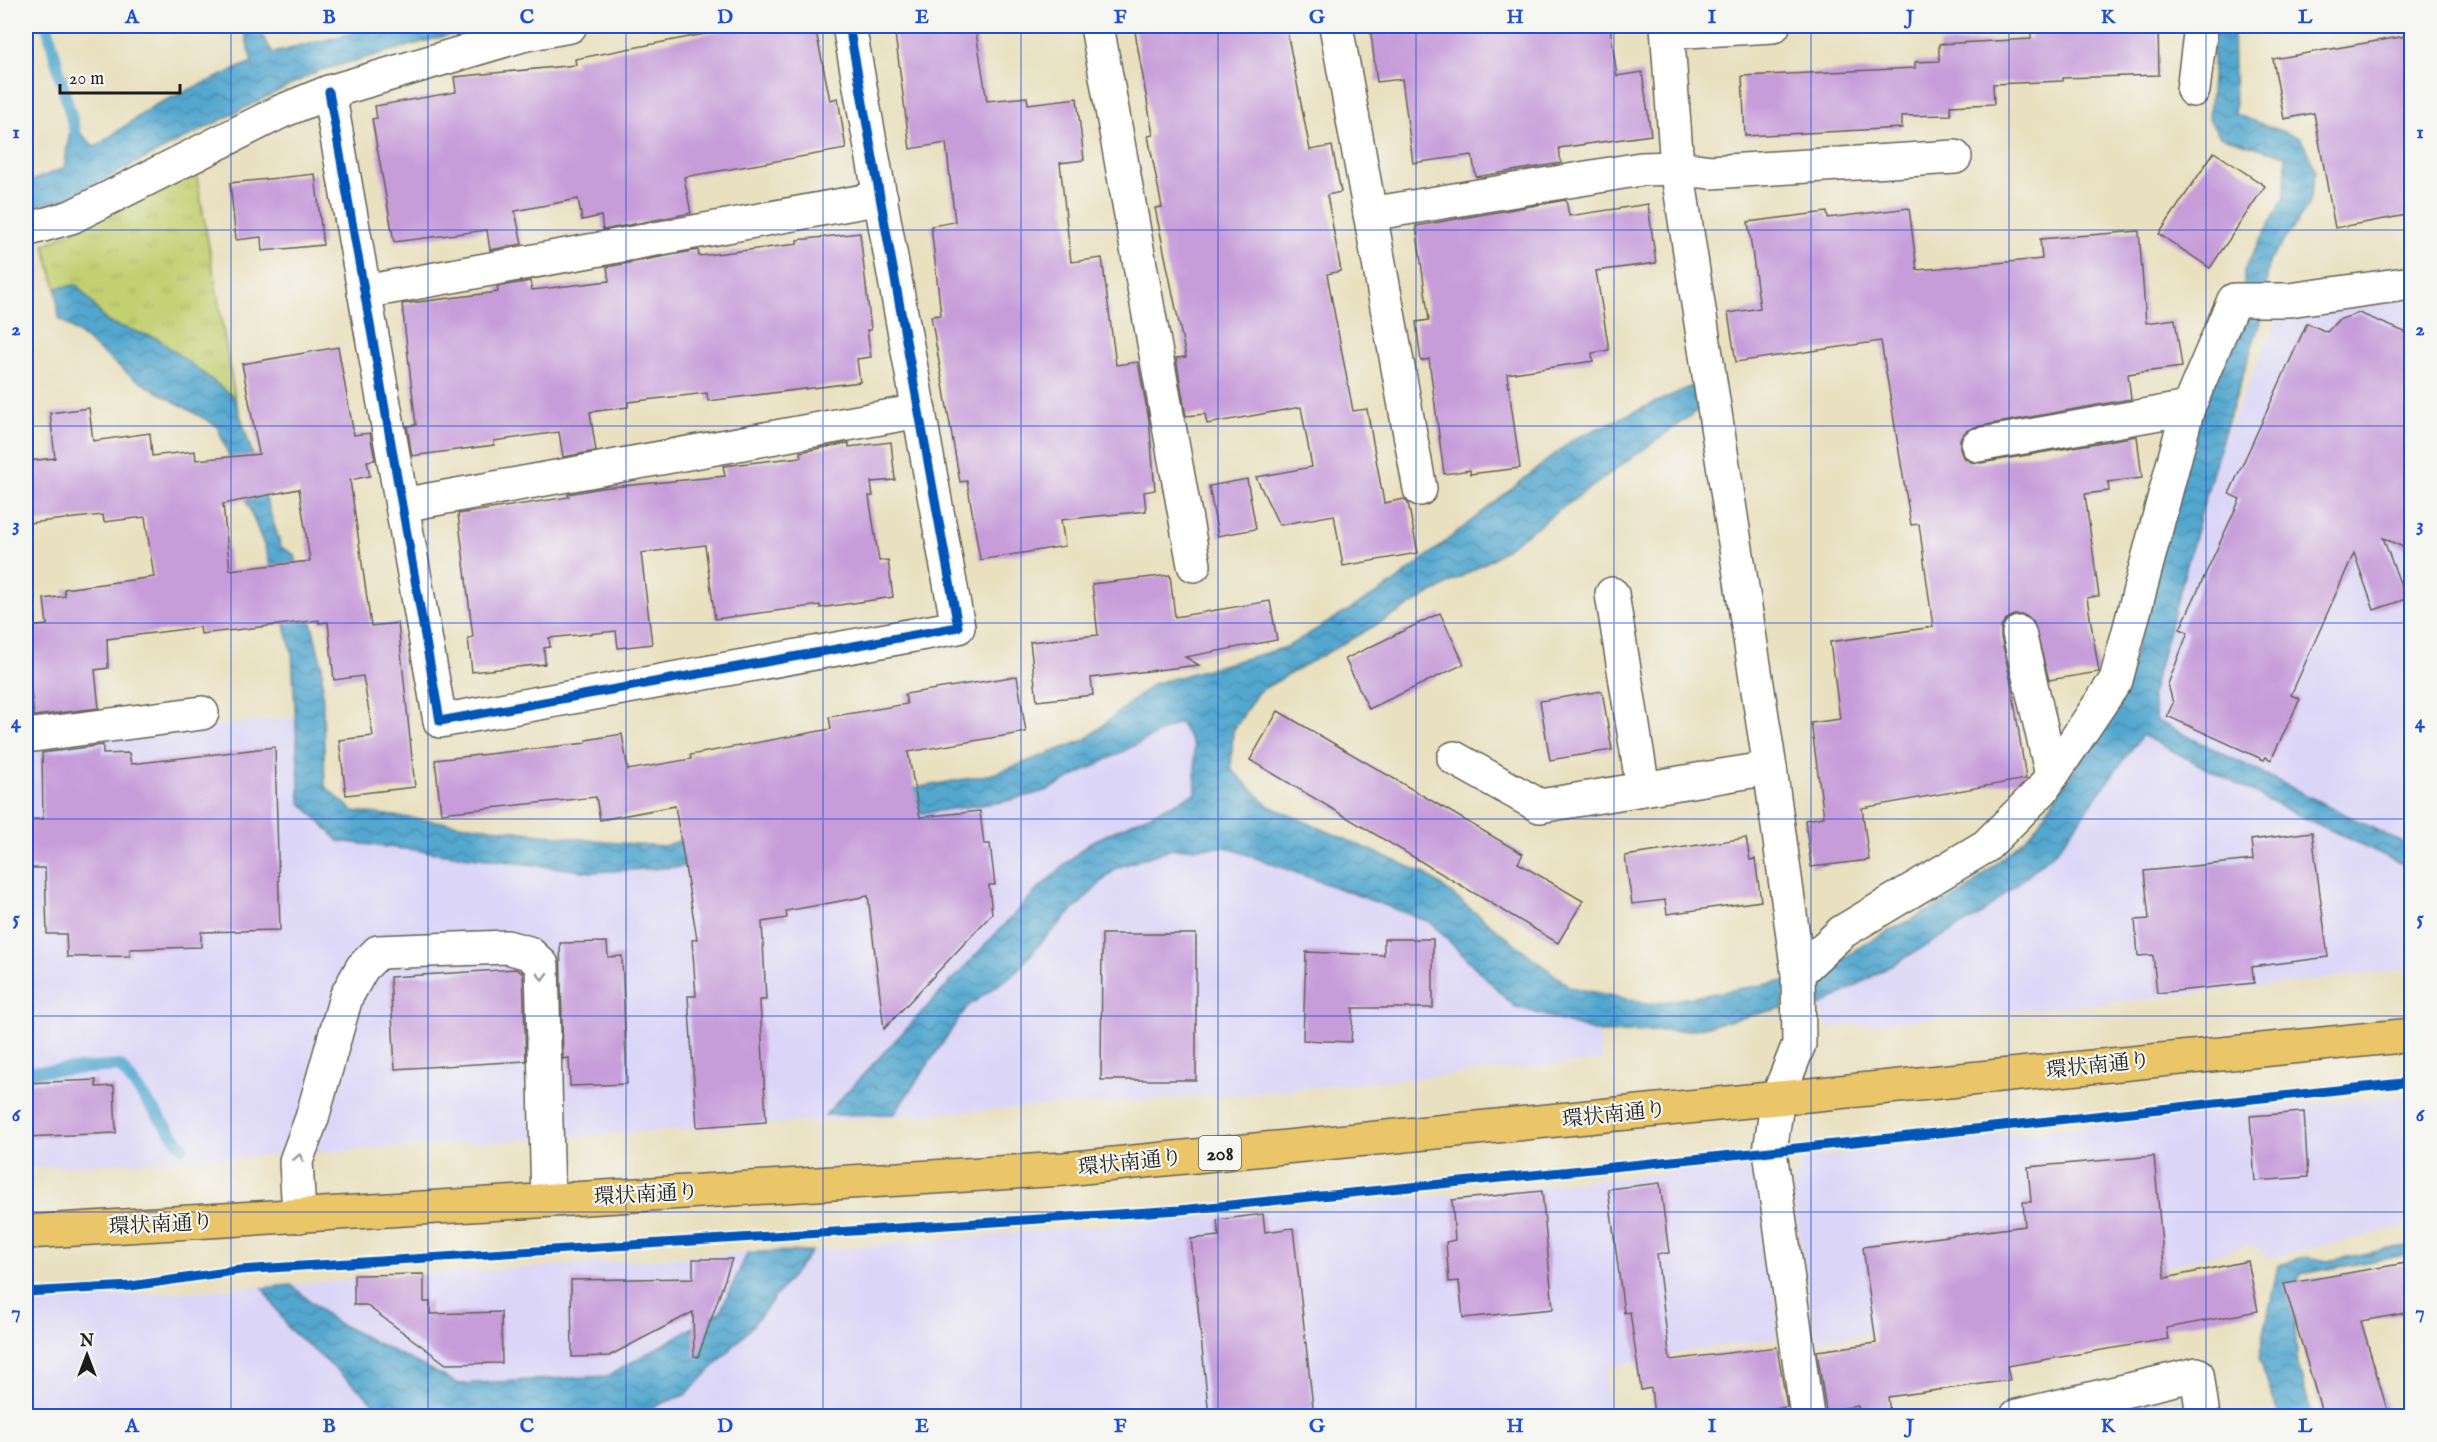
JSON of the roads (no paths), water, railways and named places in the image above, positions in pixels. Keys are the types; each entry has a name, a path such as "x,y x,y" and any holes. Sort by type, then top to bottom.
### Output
{"highway":[{"name":"環状南通り","path":"26,1232 1064,1169 2412,1035"}],"street":[{"path":"26,230 71,217 280,112 329,92 526,34 570,26"},
{"path":"329,92 440,721 958,627 849,26"},
{"path":"1097,26 1194,565"},
{"path":"1336,26 1420,489"},
{"path":"1773,26 1668,29 1677,168 1770,768 1798,988 1799,1044 1778,1097 1770,1151 1807,1416"},
{"path":"2193,90 2201,26"},
{"path":"1370,214 1641,169 1677,168 1711,172 1955,157"},
{"path":"364,292 881,198"},
{"path":"1798,988 1842,932 1986,846 2042,790 2116,680 2188,408 2234,300 2273,300 2412,283"},
{"path":"1978,445 2188,408"},
{"path":"402,506 919,411"},
{"path":"1612,594 1643,789"},
{"path":"2019,633 2052,775"},
{"path":"26,736 202,713"},
{"path":"1454,758 1540,806 1770,768"},
{"path":"298,1216 296,1161 312,1118 346,997 362,968 378,952 507,947 529,953 542,965 539,1200"},
{"path":"2017,1416 2197,1374 2203,1416"}],"water":[{"path":"243,26 256,26 273,53 381,26 481,26 318,71 59,202 26,207 26,183 64,168 71,124 95,147 155,105 252,62"},
{"path":"2213,26 2233,26 2235,114 2301,138 2316,171 2308,206 2269,262 2261,319 2219,449 2151,695 2157,721 2411,847 2411,868 2281,807 2142,735 2058,849 1982,914 1820,1006 1813,981 1862,945 1963,893 2034,830 2126,689 2196,412 2244,310 2244,270 2285,196 2286,156 2220,136 2209,119"},
{"path":"77,285 107,322 158,339 235,398 281,547 295,555 322,666 325,786 353,811 606,842 664,846 740,819 993,774 1085,740 1153,684 1287,647 1391,585 1574,439 1692,386 1702,407 1492,559 1258,692 1233,731 1231,769 1269,806 1426,874 1570,987 1652,1004 1785,981 1783,1008 1691,1030 1600,1033 1514,1006 1430,922 1226,847 1171,849 1116,868 1042,941 1015,973 967,1007 894,1114 825,1115 1037,890 1089,843 1196,793 1194,746 1180,722 1046,791 1002,802 738,839 681,867 592,872 339,841 300,802 292,653 267,553 217,426 132,377 59,318 56,288"},
{"path":"2411,1245 2411,1254 2301,1274 2292,1294 2298,1365 2312,1416 2279,1416 2259,1358 2278,1265 2308,1257 2327,1261"},
{"path":"812,1251 748,1331 687,1394 629,1416 385,1416 364,1394 289,1329 263,1288 291,1285 335,1322 459,1384 608,1376 720,1312 748,1252"}],"waterway":[{"path":"47,26 78,143"},
{"path":"26,1072 120,1066 182,1147"}]}
